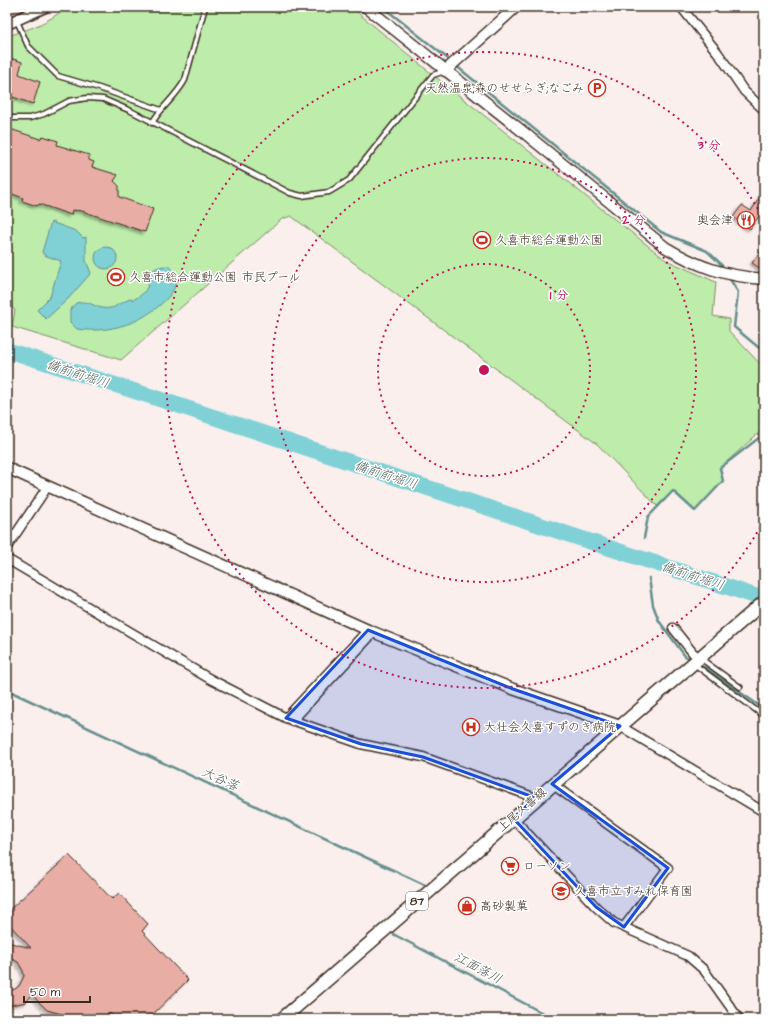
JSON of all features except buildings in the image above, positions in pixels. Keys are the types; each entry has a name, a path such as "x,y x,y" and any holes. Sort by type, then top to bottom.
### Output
{"main road":[{"name":"上尾久喜線","path":"282,1019 552,784 761,605"}],"street":[{"path":"7,24 17,21 45,7"},
{"path":"366,7 445,71 528,135 665,247 685,259 715,271 732,276 764,279"},
{"path":"445,71 516,7"},
{"path":"681,7 718,54 744,91 764,110"},
{"path":"7,468 371,631 513,689 620,726 764,812"},
{"path":"7,547 48,486"},
{"path":"7,559 210,679 289,719 361,744 424,757 536,798"},
{"path":"673,628 693,653 697,661"},
{"path":"289,719 371,631"},
{"path":"552,784 668,868 624,928"},
{"path":"513,818 596,907 614,923 688,956 704,970 739,1019"}],"lane":[{"path":"152,123 161,110 179,91 185,80 205,7"},
{"path":"17,21 28,46 58,76 99,88 161,110"},
{"path":"7,118 30,118 44,114 69,101 87,98 103,99 131,111 290,194 302,196 313,195 329,192 349,180 433,75 445,71"},
{"path":"697,661 740,688"},
{"path":"697,661 764,716"}],"highlighted area":[{"path":"368,630 513,689 620,726 552,784 668,868 624,927 596,907 513,818 536,798 423,757 361,744 286,718"}],"shaded area":[{"path":"7,7 31,7 7,16"}],"green space":[{"name":"久喜市総合運動公園","path":"67,7 351,7 427,70 666,260 716,282 713,316 729,319 729,331 764,368 764,428 720,468 723,481 695,511 673,491 657,506 597,444 291,216 282,219 121,360 12,327 15,310 7,303 7,36 38,25"}],"water":[{"path":"51,222 76,231 83,238 86,237 86,261 91,273 68,299 46,319 37,310 50,297 61,261 44,255 42,252"},
{"path":"106,247 114,250 117,258 114,266 106,269 98,266 95,258 98,250"},
{"path":"164,266 170,267 176,275 174,290 155,310 147,315 133,322 98,330 77,329 70,322 70,310 76,303 86,302 98,307 108,308 115,307 132,298 133,300 137,298 145,291 150,274 154,269"}],"waterway":[{"path":"383,7 452,62"},
{"path":"455,65 661,232 707,251 720,263 724,269"},
{"path":"728,276 738,292 734,327 764,352"},
{"name":"備前前堀川","path":"7,350 764,599"},
{"path":"644,538 648,517 673,491 695,511 723,481 720,468 764,434"},
{"path":"649,578 653,605 659,621 685,656 691,659"},
{"path":"704,667 764,709"},
{"name":"大谷落","path":"7,690 425,885"},
{"name":"江面落川","path":"393,934 554,1019"}],"place":[{"name":"天然温泉;森のせせらぎ;なごみ","path":"597,88"},
{"name":"奥会津","path":"746,220"},
{"name":"久喜市総合運動公園","path":"482,240"},
{"name":"久喜市総合運動公園 市民プール","path":"116,277"},
{"name":"大壮会久喜すずのき病院","path":"471,727"},
{"name":"ローソン","path":"510,866"},
{"name":"久喜市立すみれ保育園","path":"561,891"},
{"name":"高砂製菓","path":"467,906"}]}
